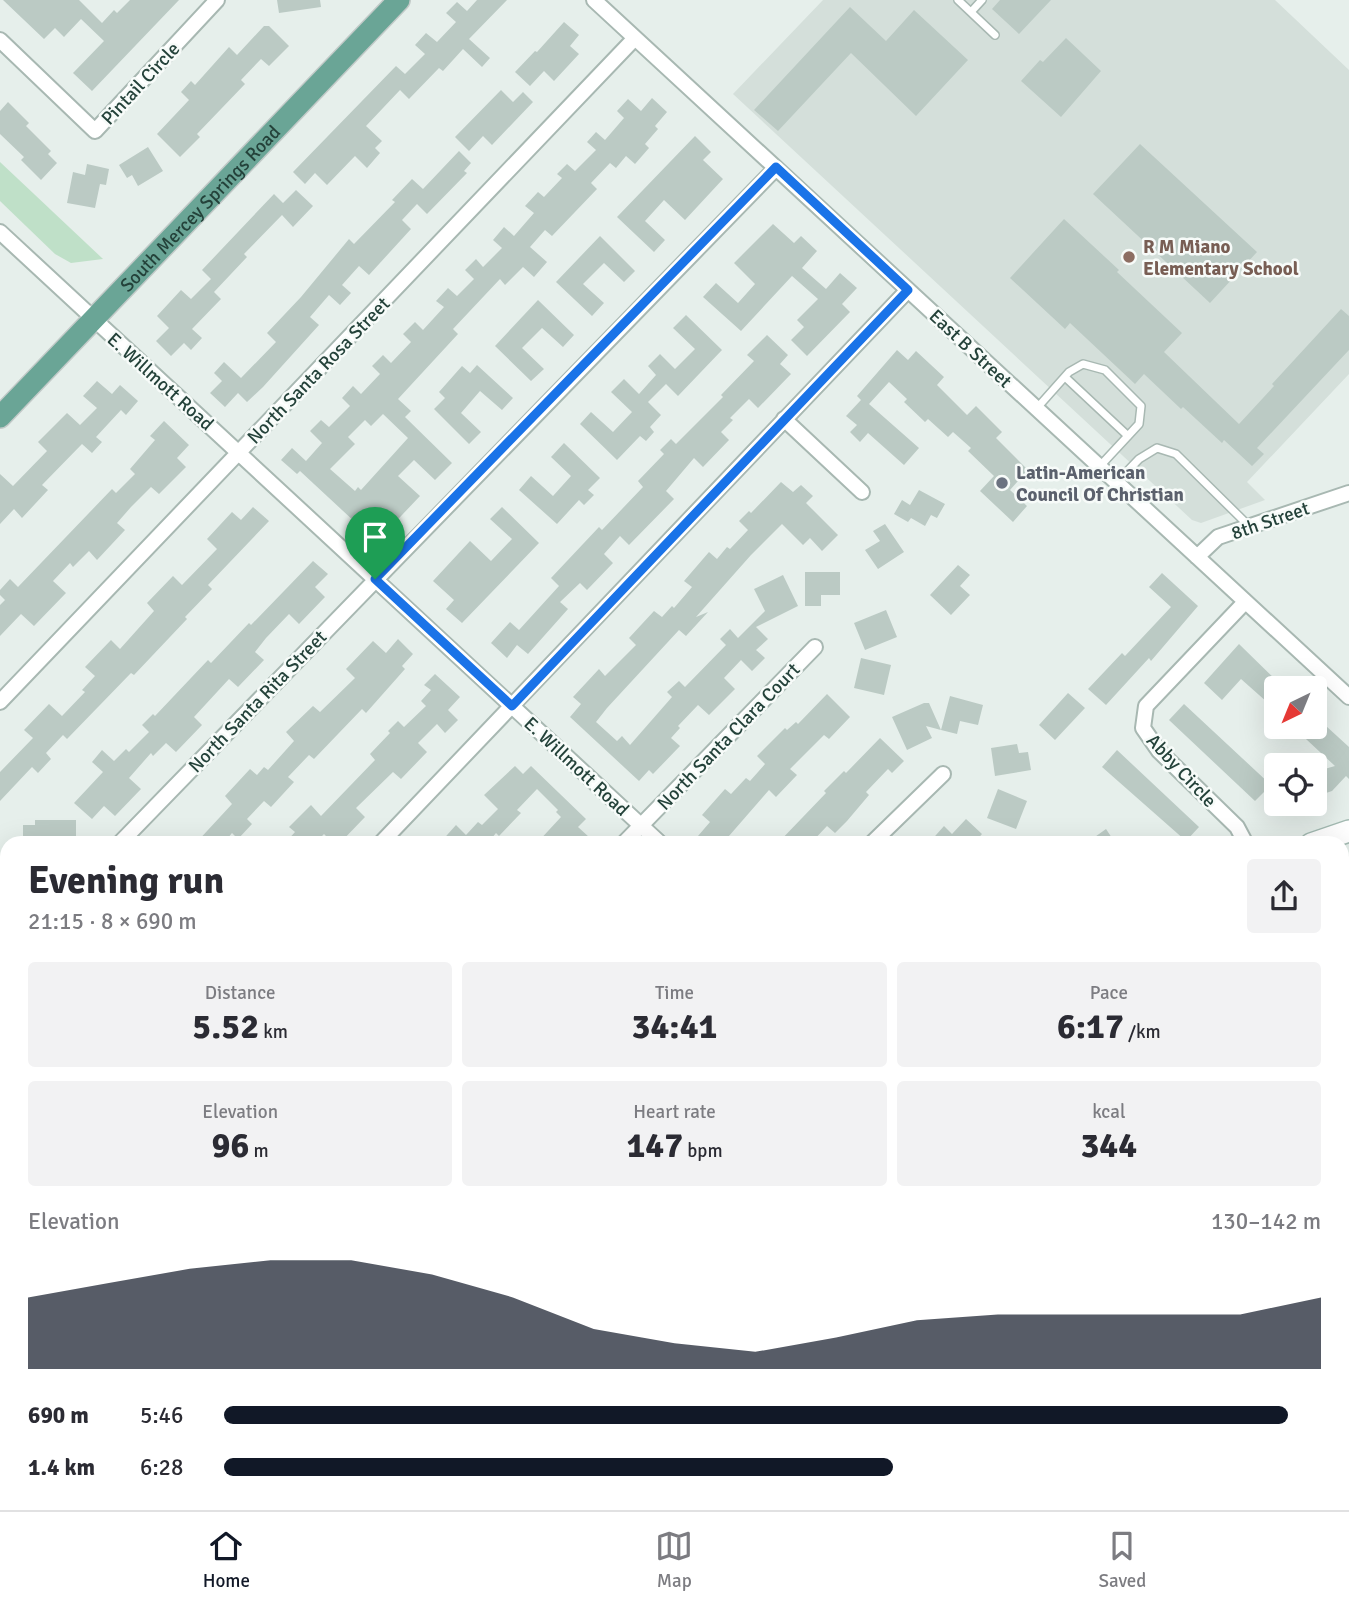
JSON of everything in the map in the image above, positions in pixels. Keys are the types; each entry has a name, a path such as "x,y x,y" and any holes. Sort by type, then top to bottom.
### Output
{"main road":[{"name":"South Mercey Springs Road","path":"0,416 387,8 399,0"}],"street":[{"name":"Pintail Circle","path":"0,40 96,131 217,0"},
{"name":"East B Street","path":"594,0 1349,696"},
{"name":"North Santa Rosa Street","path":"0,702 635,38"},
{"name":"North Santa Rita Street","path":"127,836 776,167"},
{"name":"E. Willmott Road","path":"0,232 653,836"},
{"path":"388,836 908,290"},
{"path":"784,419 862,492"},
{"name":"8th Street","path":"1197,557 1218,537 1349,493"},
{"name":"Abby Circle","path":"1242,836 1237,827 1159,751 1143,728 1146,706 1245,602"},
{"name":"North Santa Clara Court","path":"631,836 815,647"},
{"path":"879,836 943,775"}],"lane":[{"path":"958,0 996,35"},
{"path":"971,12 982,0"},
{"path":"1037,408 1065,377 1083,365 1105,370 1141,406 1139,424 1100,466"},
{"path":"1065,377 1128,436"},
{"path":"1118,481 1139,458 1157,448 1176,454 1249,527"}],"shaded area":[{"name":"R M Miano Elementary School","path":"823,0 1275,0 1349,70 1349,374 1247,482 1265,500 1201,523 1192,520 733,94"}],"green space":[{"path":"0,162 103,259 71,263 55,254 0,201"}],"building":[{"path":"3,0 79,0 102,23 114,10 117,13 130,0 179,0 92,91 73,73 104,41 81,19 64,37 55,28 44,39"},
{"path":"277,0 320,0 321,7 279,13"},
{"path":"477,0 507,0 469,39 490,58 482,67 463,49 443,71 439,68 409,99 400,90 366,126 382,141 375,148 380,153 367,168 355,156 327,185 315,173 305,184 293,172 396,66 405,74 425,54 415,45 426,33 437,42 456,22 446,13 457,2 467,11"},
{"path":"1000,0 1051,0 1019,34 992,9"},
{"path":"850,7 886,41 914,10 968,60 916,116 851,53 778,131 754,110"},
{"path":"564,22 579,35 570,46 579,54 554,81 544,71 530,86 515,72"},
{"path":"264,26 269,26 289,46 269,66 261,59 241,80 245,84 197,134 200,137 180,157 157,134 189,100 181,92 191,81 195,85 229,47 237,55"},
{"path":"1066,38 1101,71 1061,117 1021,81"},
{"path":"501,90 513,102 523,92 533,102 492,145 483,136 469,151 455,137"},
{"path":"652,98 667,112 655,126 658,129 645,144 649,148 635,164 626,156 616,168 610,163 591,183 597,189 552,236 545,230 530,247 547,262 534,277 523,267 505,285 500,279 453,329 458,334 398,399 411,411 405,417 452,463 435,480 414,460 398,476 420,496 384,534 363,515 356,523 300,471 297,474 281,460 292,448 306,461 322,443 310,431 321,420 329,427 350,406 342,398 353,386 361,394 380,374 372,366 383,355 391,363 411,342 403,334 415,322 423,330 444,307 436,301 448,288 457,296 474,279 465,270 476,259 483,267 502,248 493,240 504,227 514,236 534,213 525,206 538,192 544,197 562,178 557,174 567,164 575,171 596,150 587,142 596,132 605,140 624,118 617,111 628,99 641,111","holes":["383,414 408,438 361,490 358,487 355,491 330,469 355,444 348,437 365,420 371,426"]},
{"path":"8,102 29,123 26,126 51,151 48,154 57,163 41,180 21,160 24,157 0,134 0,111"},
{"path":"695,136 711,152 703,160 723,179 685,220 664,200 645,221 665,240 654,252 617,217"},
{"path":"1140,144 1257,252 1210,303 1093,194"},
{"path":"148,147 163,171 138,186 132,175 127,178 119,165"},
{"path":"459,151 471,163 464,171 467,173 427,214 417,204 402,220 411,229 369,275 359,266 342,285 351,293 340,305 329,295 310,317 319,325 263,387 247,402 238,393 225,407 210,393 222,381 214,373 224,362 241,378 276,342 267,333 349,239 354,244 395,202 392,200 412,179 423,189"},
{"path":"87,164 109,169 106,185 100,184 95,208 67,203 73,172 85,175"},
{"path":"296,190 313,206 293,227 282,215 244,254 247,257 214,292 221,299 192,329 202,338 191,350 184,343 171,356 156,341 169,328 157,316 181,290 191,299 211,279 202,270 274,194 283,203"},
{"path":"1064,219 1182,333 1164,352 1239,424 1341,309 1349,316 1349,350 1257,448 1264,454 1252,466 1183,407 1181,409 1144,374 1135,384 1070,323 1065,329 1010,278"},
{"path":"773,224 794,243 801,236 817,251 802,268 826,289 840,273 857,288 842,304 850,312 807,356 791,340 804,327 797,320 818,299 792,276 741,331 703,297 716,283 738,303 755,284 734,263"},
{"path":"600,236 635,271 624,282 604,263 583,284 604,303 592,316 556,282"},
{"path":"538,300 574,335 563,347 542,328 522,348 544,369 531,381 495,346"},
{"path":"686,315 722,350 678,396 666,384 648,402 661,415 650,427 654,432 646,441 640,436 617,460 580,424 591,412 613,432 632,412 611,392 624,379 639,394 656,375 648,366 660,354 675,369 695,349 673,328"},
{"path":"767,335 788,355 780,364 791,374 758,408 749,399 730,418 733,420 721,432 729,440 703,467 694,458 666,491 674,499 629,545 620,536 604,554 613,563 587,590 580,583 560,602 568,609 528,654 517,645 507,658 491,643 510,622 519,630 559,586 551,578 599,527 602,530 643,487 638,481 664,454 660,450 671,439 676,444 723,397 721,395 754,361 747,355"},
{"path":"897,350 908,360 916,351 944,377 937,385 967,415 976,406 1002,432 996,438 1028,470 1010,490 1027,506 1013,522 980,491 994,476 968,451 971,448 953,432 948,437 928,419 925,422 904,402 907,399 889,382 869,404 919,448 904,465 868,433 860,442 850,432 857,425 846,416 861,400 857,396"},
{"path":"477,365 513,398 502,410 480,391 461,413 481,432 469,444 434,409 445,398 439,392 462,366 470,373"},
{"path":"97,381 112,394 120,385 138,401 126,415 121,410 96,437 102,442 92,453 82,444 42,485 48,490 22,518 14,509 0,524 0,474 13,486 47,451 38,442 67,413 80,425 97,408 83,396"},
{"path":"164,421 189,445 177,458 186,467 159,494 151,487 131,507 117,523 125,530 97,560 89,551 73,567 70,563 53,581 66,593 34,626 21,614 0,636 0,605 5,600 0,595 0,590 10,579 18,587 112,489 116,493 135,474 130,469 155,440 150,436"},
{"path":"564,443 600,478 588,490 594,495 584,505 579,500 557,524 519,490 531,476 553,496 571,476 551,457"},
{"path":"781,482 793,492 801,485 813,496 806,503 838,535 822,551 810,538 803,545 782,524 696,617 708,612 686,636 679,630 607,708 596,722 617,741 622,736 630,745 672,697 667,692 679,681 685,687 726,645 720,639 730,629 738,638 765,611 754,589 783,575 798,606 756,627 768,639 756,650 765,658 752,671 741,660 724,678 735,689 709,715 698,705 678,726 680,728 671,738 680,746 653,774 649,770 639,781 570,717 581,704 573,697 599,669 605,676 636,645 629,638 654,611 662,617 672,606 674,608 692,587 684,581 709,552 717,559 727,547 730,549 748,530 739,521 749,511 751,513"},
{"path":"919,490 945,504 937,518 931,515 925,526 911,518 908,522 894,514 902,500 910,505"},
{"path":"253,507 269,521 208,585 212,589 185,617 187,619 134,675 131,673 67,739 63,735 46,753 51,759 38,773 32,767 0,801 0,772 33,738 24,730 49,704 62,716 85,692 82,690 95,676 85,667 111,640 120,649 154,611 147,603 173,576 182,585 217,549 207,539 232,512 241,520"},
{"path":"502,507 539,543 462,623 446,609 454,600 433,581 470,541 491,561 512,539 490,519"},
{"path":"885,524 904,552 878,569 865,550 880,541 873,531"},
{"path":"313,561 328,574 315,587 325,597 299,624 289,614 255,652 264,660 238,687 229,679 194,717 202,725 176,752 166,743 153,756 151,753 129,778 141,789 115,816 104,806 92,819 74,803 103,772 92,762 102,750 114,761 126,749 129,752 149,732 142,725 153,714 155,716 208,660 211,663 249,623 251,625"},
{"path":"958,565 970,575 960,586 970,595 951,615 930,595"},
{"path":"805,572 840,572 840,595 821,595 821,606 805,606"},
{"path":"1162,573 1198,606 1151,661 1149,658 1106,705 1088,689 1122,653 1125,656 1171,607 1149,587"},
{"path":"886,610 897,637 865,650 854,623"},
{"path":"398,639 413,654 402,666 405,669 366,713 362,709 314,759 309,755 288,777 294,782 271,807 264,801 247,819 252,824 241,836 232,833 230,836 202,836 232,804 225,796 250,769 257,775 264,767 268,770 294,741 286,732 313,706 320,712 355,678 346,669 373,641 386,653"},
{"path":"1239,644 1272,676 1264,676 1264,699 1241,679 1222,700 1204,683"},
{"path":"861,658 891,665 884,695 854,688"},
{"path":"435,674 460,697 448,710 458,720 445,733 437,724 418,743 427,752 401,779 393,772 356,808 365,817 347,836 291,836 295,832 289,827 311,805 321,816 375,760 370,754 398,721 404,727 426,706 421,701 431,690 424,685"},
{"path":"1068,693 1085,708 1055,740 1039,725"},
{"path":"827,694 850,717 829,739 824,735 790,769 797,775 776,797 769,790 729,836 698,836 710,822 702,815 725,789 731,794 746,778 750,781 765,764 757,756 785,728 787,730 796,722 798,724"},
{"path":"950,696 983,705 978,725 960,721 957,734 941,730"},
{"path":"929,703 941,730 926,726 932,738 907,750 892,717"},
{"path":"1184,704 1264,778 1264,792 1255,801 1169,720"},
{"path":"1327,727 1349,747 1349,779 1346,776 1327,793 1327,768 1335,766 1327,759 1327,753 1321,753 1306,739 1327,739"},
{"path":"880,738 904,761 892,773 888,769 866,792 869,795 835,833 827,826 818,836 785,836 826,793 824,791 844,771 846,773"},
{"path":"1017,744 1019,753 1028,752 1031,770 995,776 991,748"},
{"path":"1117,750 1199,827 1191,836 1180,836 1102,767"},
{"path":"515,766 523,774 531,766 586,819 578,827 588,836 543,836 561,817 556,812 558,810 537,789 517,810 521,813 499,836 496,833 494,836 446,836 456,825 466,835 478,822 482,825 498,809 484,795"},
{"path":"998,789 1027,801 1016,829 987,818"},
{"path":"966,819 982,834 935,836 944,826 952,834"},
{"path":"35,820 76,820 76,836 23,836 23,825 35,825"},
{"path":"1106,829 1111,836 1096,836"}],"place":[{"name":"R M Miano Elementary School","path":"1129,257"},
{"name":"Latin-American Council Of Christian","path":"1002,483"}],"route":[{"path":"776,167 908,290 512,706 375,579 776,167"}]}
